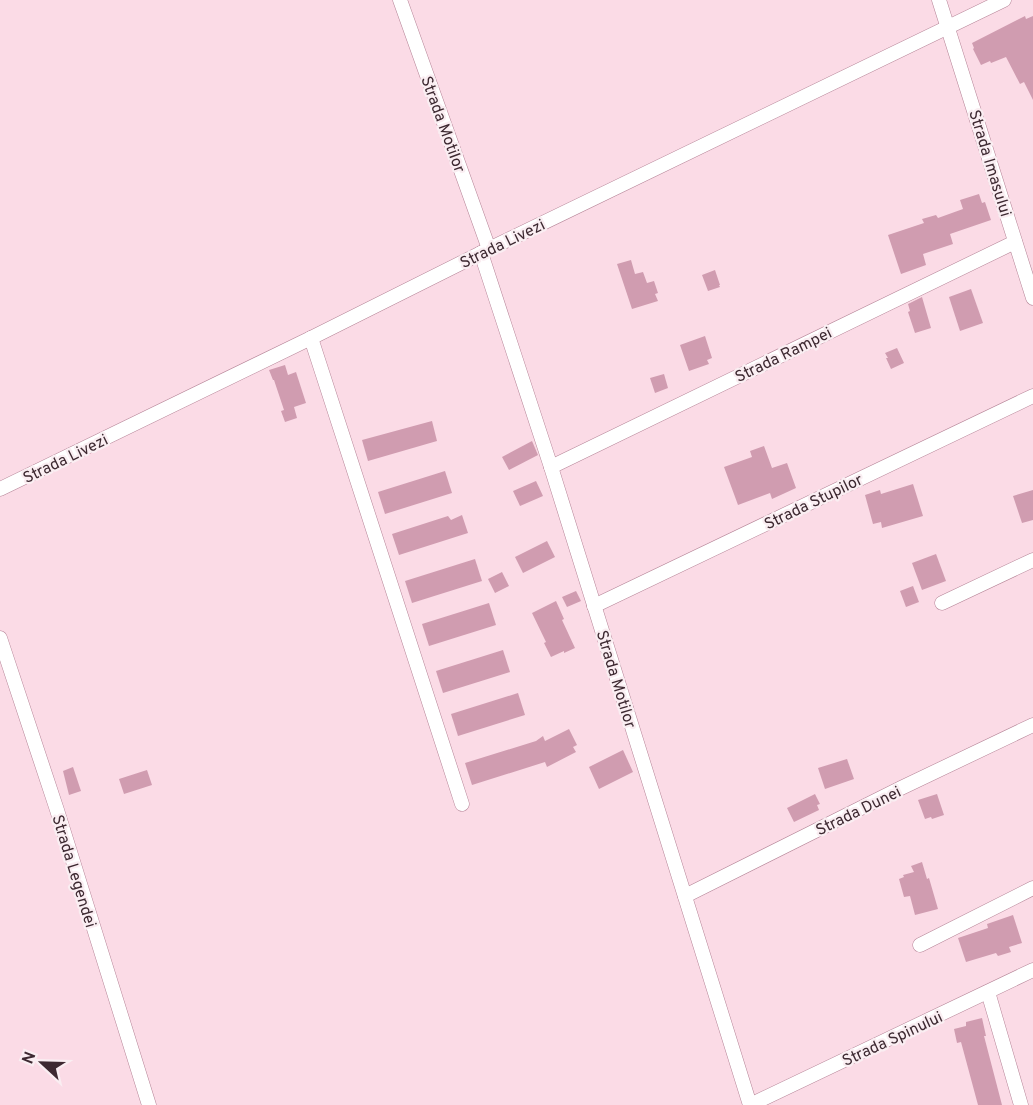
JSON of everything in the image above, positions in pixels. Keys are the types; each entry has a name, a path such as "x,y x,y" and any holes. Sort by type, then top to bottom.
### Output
{"street":[{"name":"Strada Motilor","path":"400,0 485,251 750,1105"},
{"name":"Strada Imasului","path":"939,0 1033,298"},
{"name":"Strada Livezi","path":"0,489 1004,0"},
{"name":"Strada Rampei","path":"551,466 1016,242"},
{"path":"311,338 462,804"},
{"name":"Strada Stupilor","path":"594,606 1033,396"},
{"path":"942,603 1033,560"},
{"name":"Strada Legendei","path":"0,638 57,810 148,1105"},
{"name":"Strada Dunei","path":"685,896 1033,725"},
{"path":"920,945 1033,888"},
{"name":"Strada Spinului","path":"750,1105 1033,970"},
{"path":"988,992 1021,1105"}],"building":[{"path":"1025,16 1026,19 1033,16 1033,100 1024,82 1020,84 1006,57 981,65 972,43"},
{"path":"979,194 982,203 985,202 991,220 950,234 953,244 923,254 926,265 901,274 888,235 924,223 922,219 936,215 938,218 963,209 960,200"},
{"path":"631,260 635,274 643,272 647,283 654,281 658,301 632,309 617,264"},
{"path":"715,270 720,287 708,291 702,275"},
{"path":"971,289 983,323 960,331 949,297"},
{"path":"922,297 931,328 915,333 908,312 910,311 908,304"},
{"path":"705,336 712,358 707,360 709,364 689,371 680,345"},
{"path":"897,348 904,363 891,369 885,353"},
{"path":"285,365 288,375 296,372 306,403 294,407 297,418 285,422 281,411 284,410 269,370"},
{"path":"664,374 668,388 655,393 650,378"},
{"path":"432,421 437,441 368,461 362,440"},
{"path":"532,441 538,455 509,470 502,457"},
{"path":"764,446 772,468 787,463 796,488 772,499 770,493 738,505 724,467 752,457 750,451"},
{"path":"445,471 452,493 385,514 378,492"},
{"path":"536,481 543,496 520,506 513,491"},
{"path":"913,484 923,516 882,528 881,522 873,524 865,495 880,490 881,494"},
{"path":"1033,490 1033,520 1022,523 1013,496"},
{"path":"462,515 468,533 399,555 392,534 448,516 451,520"},
{"path":"547,541 555,557 523,573 515,557"},
{"path":"936,554 946,581 922,590 912,563"},
{"path":"475,559 482,581 412,603 405,581"},
{"path":"502,572 509,586 495,593 488,579"},
{"path":"913,586 919,602 906,607 900,591"},
{"path":"576,591 581,601 567,607 562,597"},
{"path":"556,601 575,648 551,657 532,613"},
{"path":"489,603 496,625 429,646 422,624"},
{"path":"503,650 510,672 443,693 436,671"},
{"path":"518,693 525,715 458,736 451,714"},
{"path":"569,729 577,745 573,747 576,752 547,767 545,762 472,785 465,763 536,741 543,736 545,741"},
{"path":"623,750 633,772 599,789 589,767"},
{"path":"847,759 854,779 825,789 818,768"},
{"path":"73,767 81,791 69,795 63,771"},
{"path":"147,770 152,785 124,794 119,779"},
{"path":"815,794 820,804 817,805 819,810 794,822 787,808"},
{"path":"937,794 944,815 925,819 918,800"},
{"path":"922,862 938,909 915,915 910,896 904,897 899,879 904,877 903,875 914,872 911,866"},
{"path":"1013,915 1022,943 1009,947 1011,952 998,956 996,953 966,962 958,938 988,928 987,924"},
{"path":"982,1018 986,1036 984,1036 1002,1105 978,1105 961,1042 957,1043 954,1029 966,1026 966,1022"}]}
